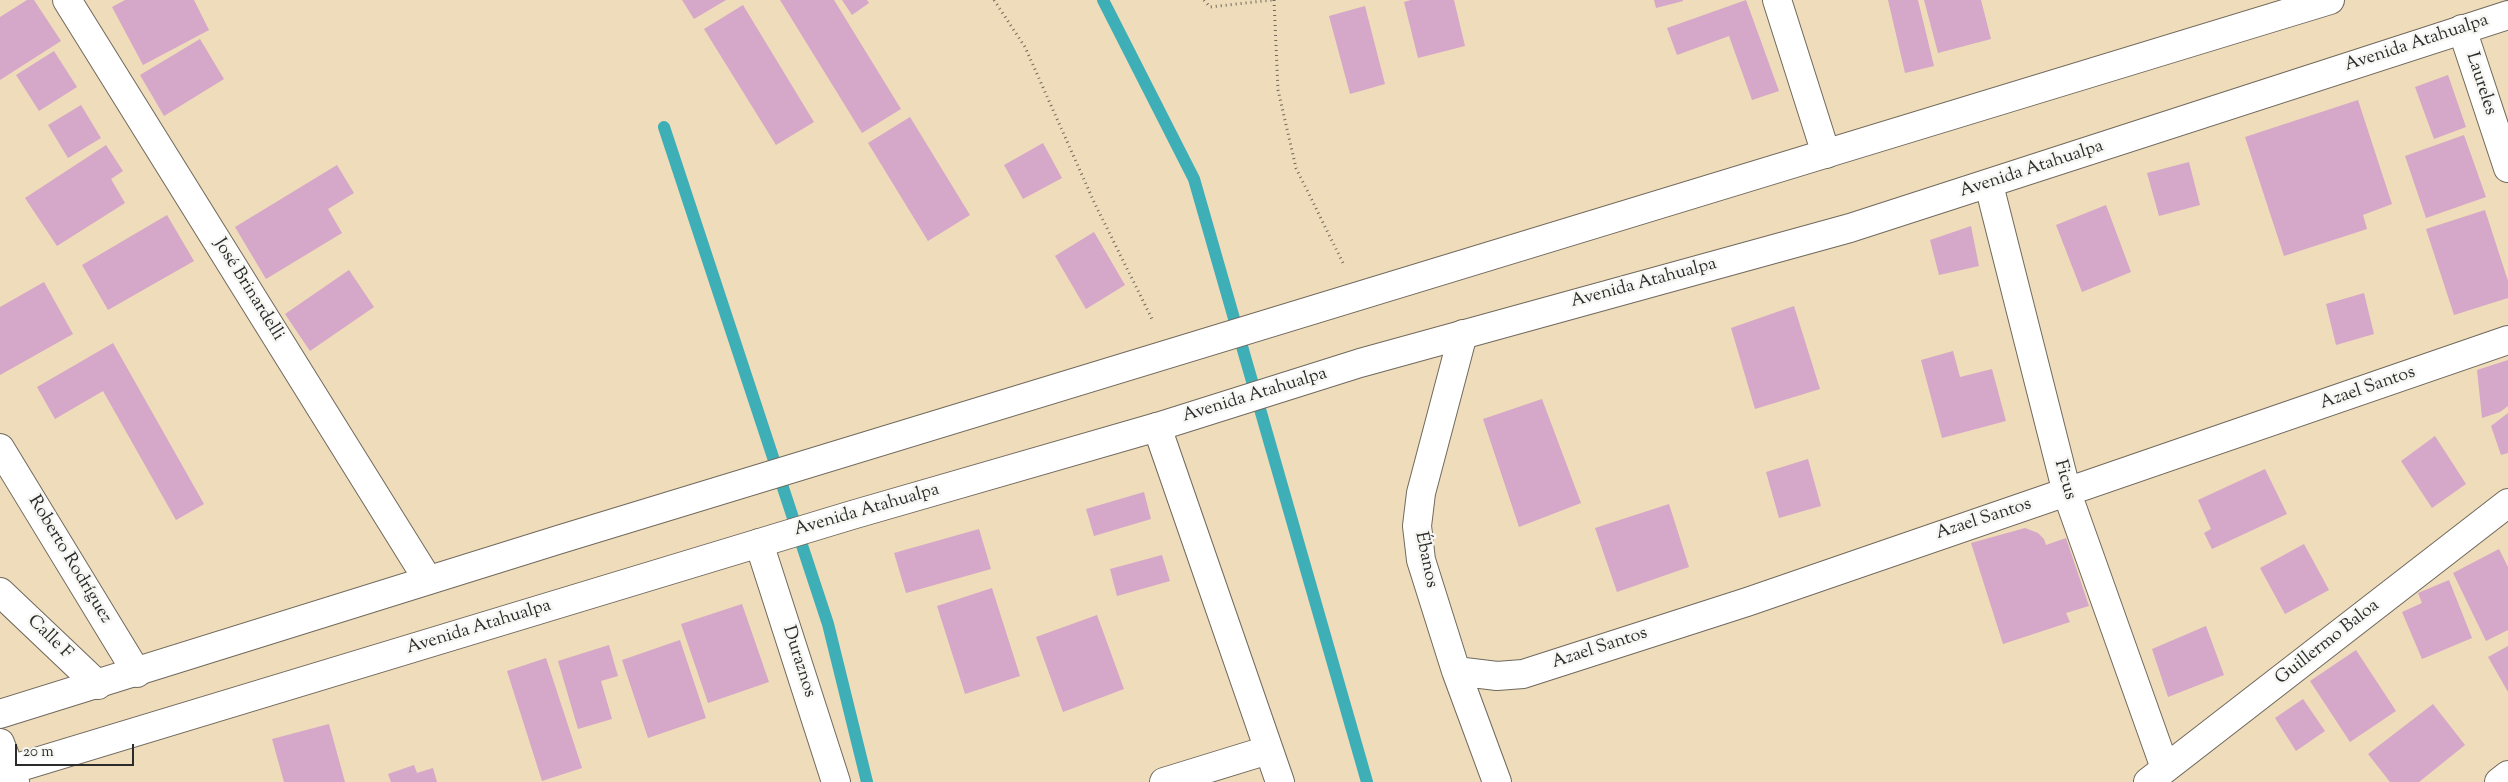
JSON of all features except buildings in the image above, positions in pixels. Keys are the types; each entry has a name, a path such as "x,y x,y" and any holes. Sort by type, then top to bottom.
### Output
{"main road":[{"name":"José Brinardelli","path":"67,0 428,580"},
{"path":"1777,0 1826,154"},
{"path":"0,714 137,673 428,580 1178,350 2330,0"},
{"name":"Avenida Atahualpa","path":"9,775 759,543 1156,427 1360,363 1850,228 2508,15"},
{"name":"Laureles","path":"2462,29 2508,168"},
{"name":"Ficus","path":"1989,184 2067,493 2156,775"},
{"name":"Ébanos","path":"1463,334 1421,493 1417,526 1421,560 1456,671 1497,782"},
{"name":"Azael Santos","path":"1456,671 1497,676 1523,674 1747,602 2508,340"},
{"path":"1156,427 1280,782"},
{"name":"Roberto Rodríguez","path":"0,448 137,673"},
{"name":"Guillermo Baloa","path":"2156,775 2508,503"},
{"name":"Duraznos","path":"759,543 836,782"},
{"name":"Calle F","path":"0,592 98,685"},
{"path":"0,742 9,775"},
{"path":"1164,782 1268,750"},
{"path":"2499,782 2508,775"}],"path":[{"path":"994,0 1025,47 1094,202 1178,350"},
{"path":"1204,0 1210,7 1273,0 1278,90 1296,168 1351,298"}],"waterway":[{"path":"1103,0 1194,179 1367,782"},
{"path":"664,127 828,624 867,782"}]}
